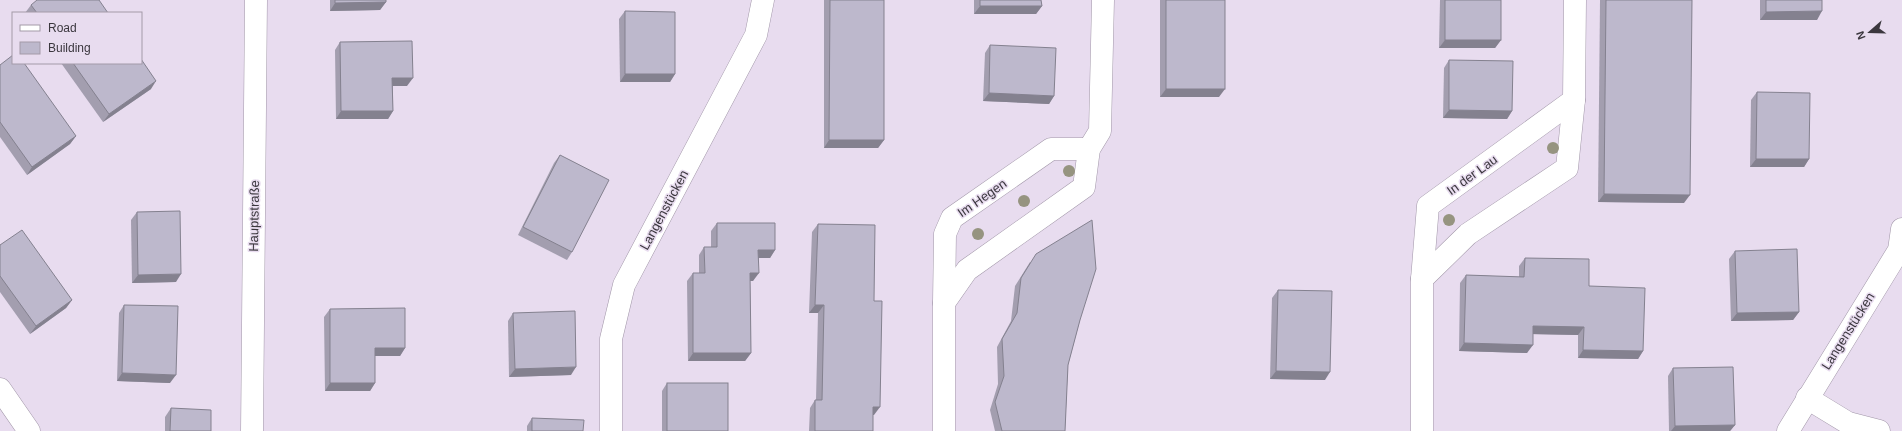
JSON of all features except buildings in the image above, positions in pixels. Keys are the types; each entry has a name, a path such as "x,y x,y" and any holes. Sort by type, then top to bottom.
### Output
{"street":[{"name":"Hauptstraße","path":"252,431 256,0"},
{"name":"Langenstücken","path":"611,431 611,339 624,285 756,35 763,0"},
{"path":"944,304 967,270 1084,187 1089,149 1100,131 1103,0"},
{"path":"1422,279 1468,234 1567,168 1574,100 1575,0"},
{"name":"In der Lau","path":"1422,431 1422,279 1428,206 1574,100"},
{"name":"Im Hegen","path":"944,431 945,234 952,218 1051,149 1089,149"},
{"name":"Langenstücken","path":"1788,431 1899,250 1902,229"},
{"path":"1807,398 1848,423 1879,431"},
{"path":"3,400 29,431"}]}
